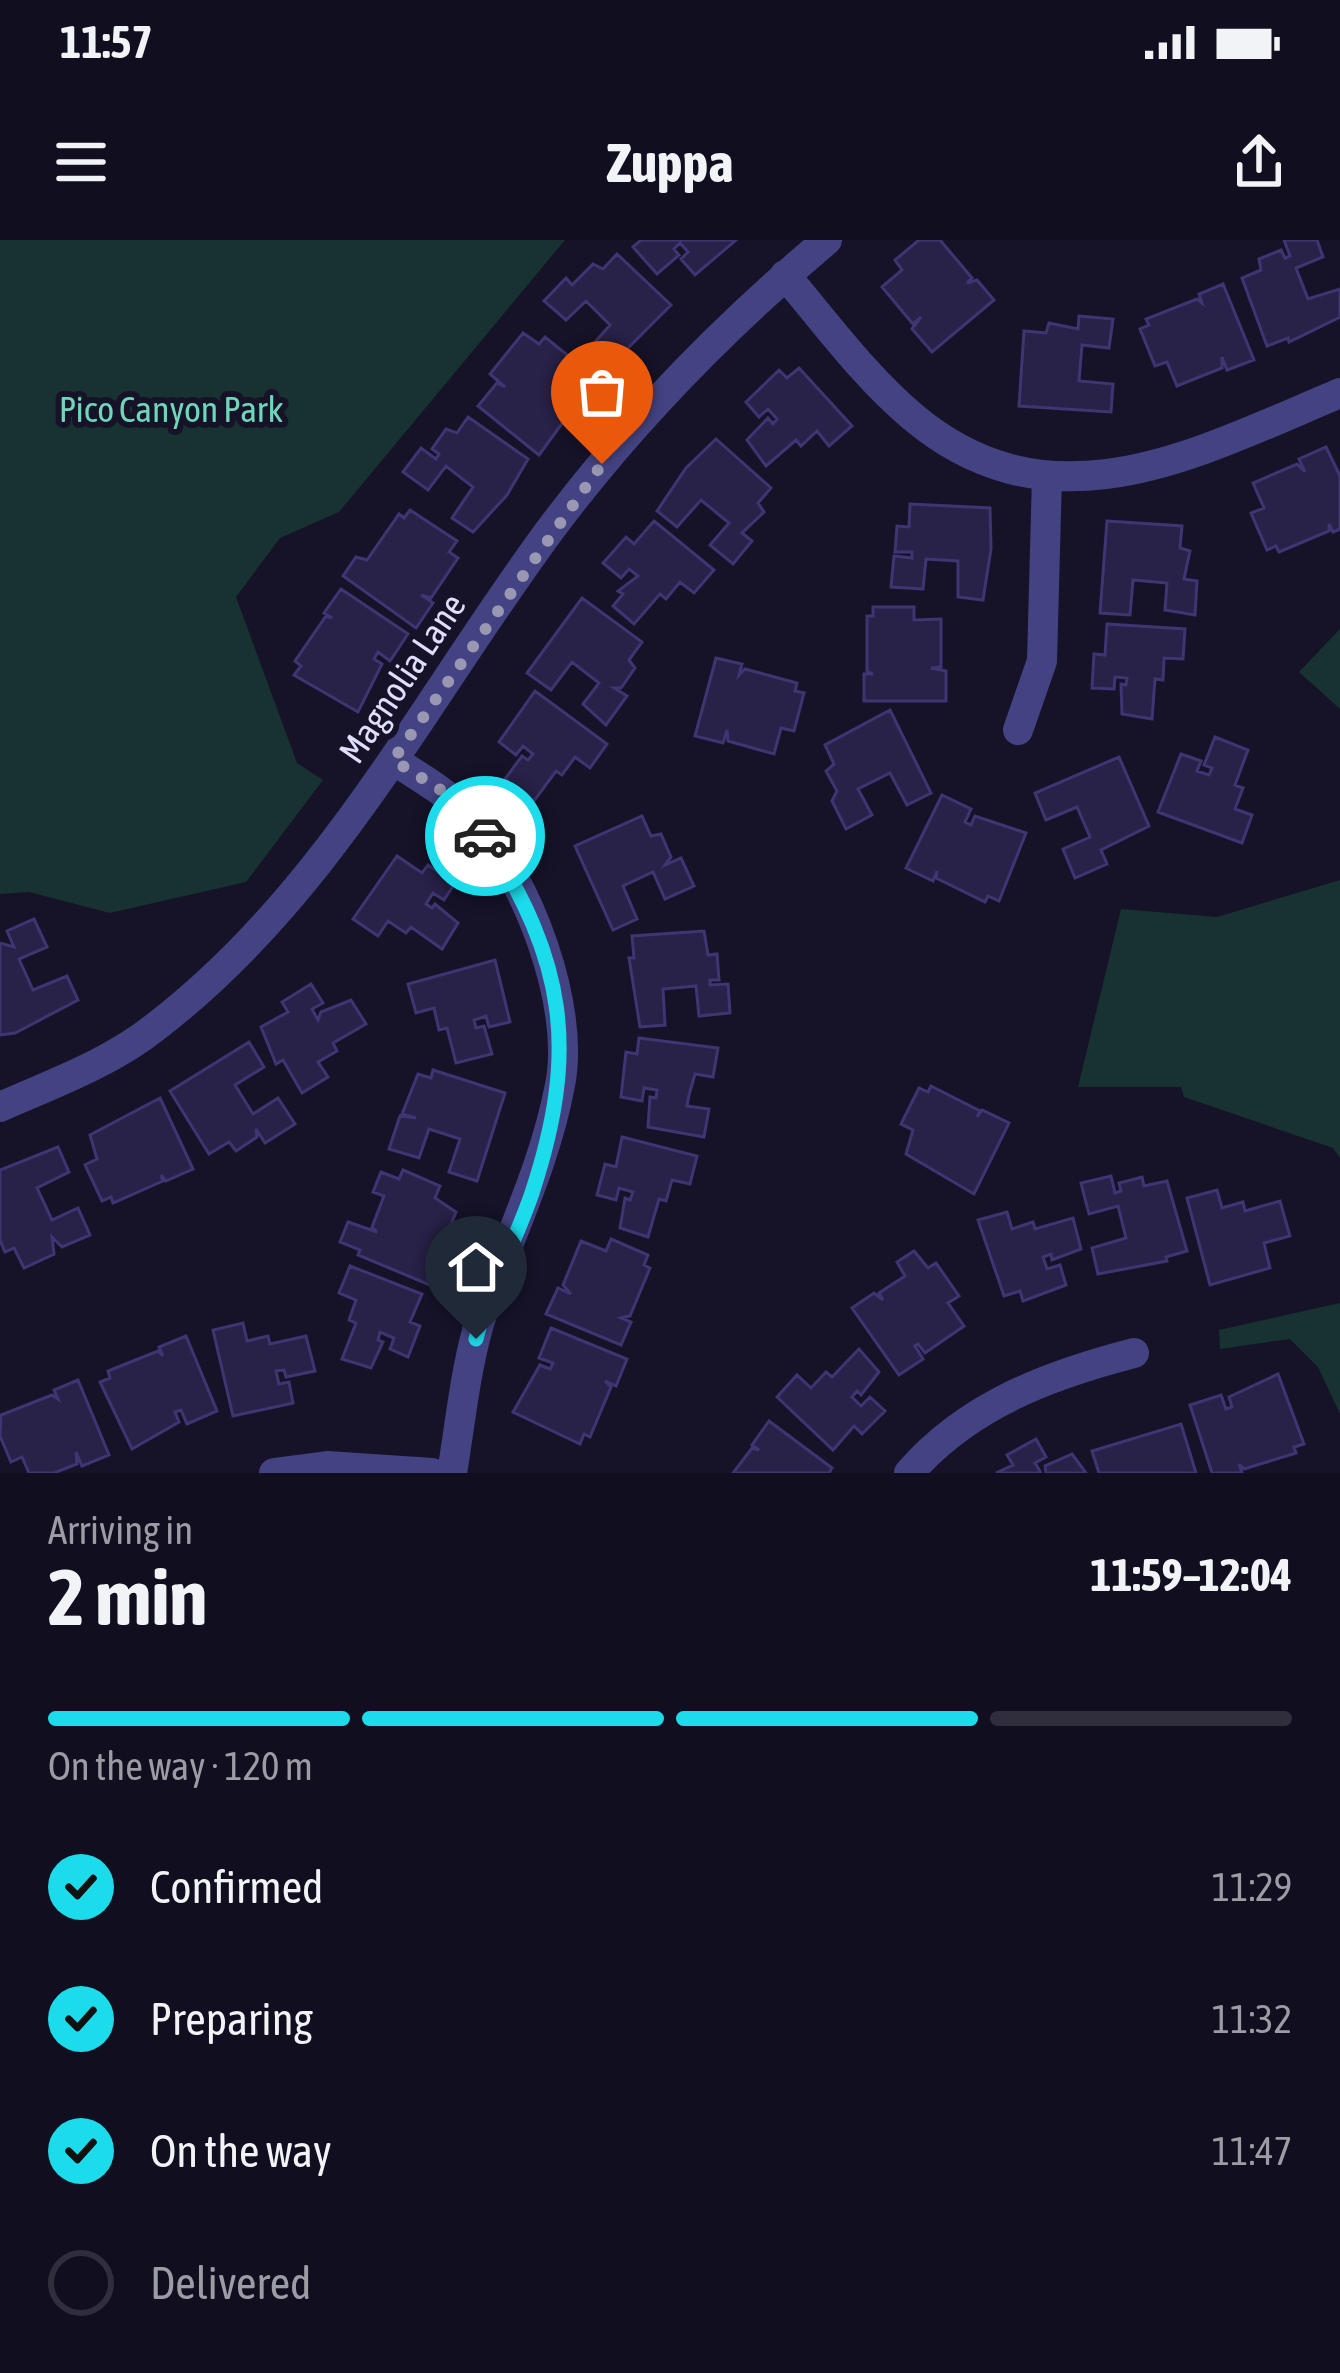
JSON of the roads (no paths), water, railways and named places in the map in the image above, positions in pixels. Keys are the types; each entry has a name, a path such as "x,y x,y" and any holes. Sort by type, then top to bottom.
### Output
{"street":[{"name":"Magnolia Lane","path":"0,1107 71,1076 152,1031 219,971 320,866 602,464 785,275 827,240"},
{"path":"785,275 916,420 1008,468 1048,476 1110,478 1156,468 1340,393"},
{"path":"1018,730 1042,661 1048,476"},
{"path":"393,760 444,792 477,823 505,868 550,961 559,1028 562,1078 532,1194 483,1312 452,1473"},
{"path":"909,1473 958,1427 1004,1399 1055,1374 1134,1353"},
{"path":"274,1473 327,1466 432,1473"}],"park label":[{"name":"Pico Canyon Park","path":"171,409"}]}
